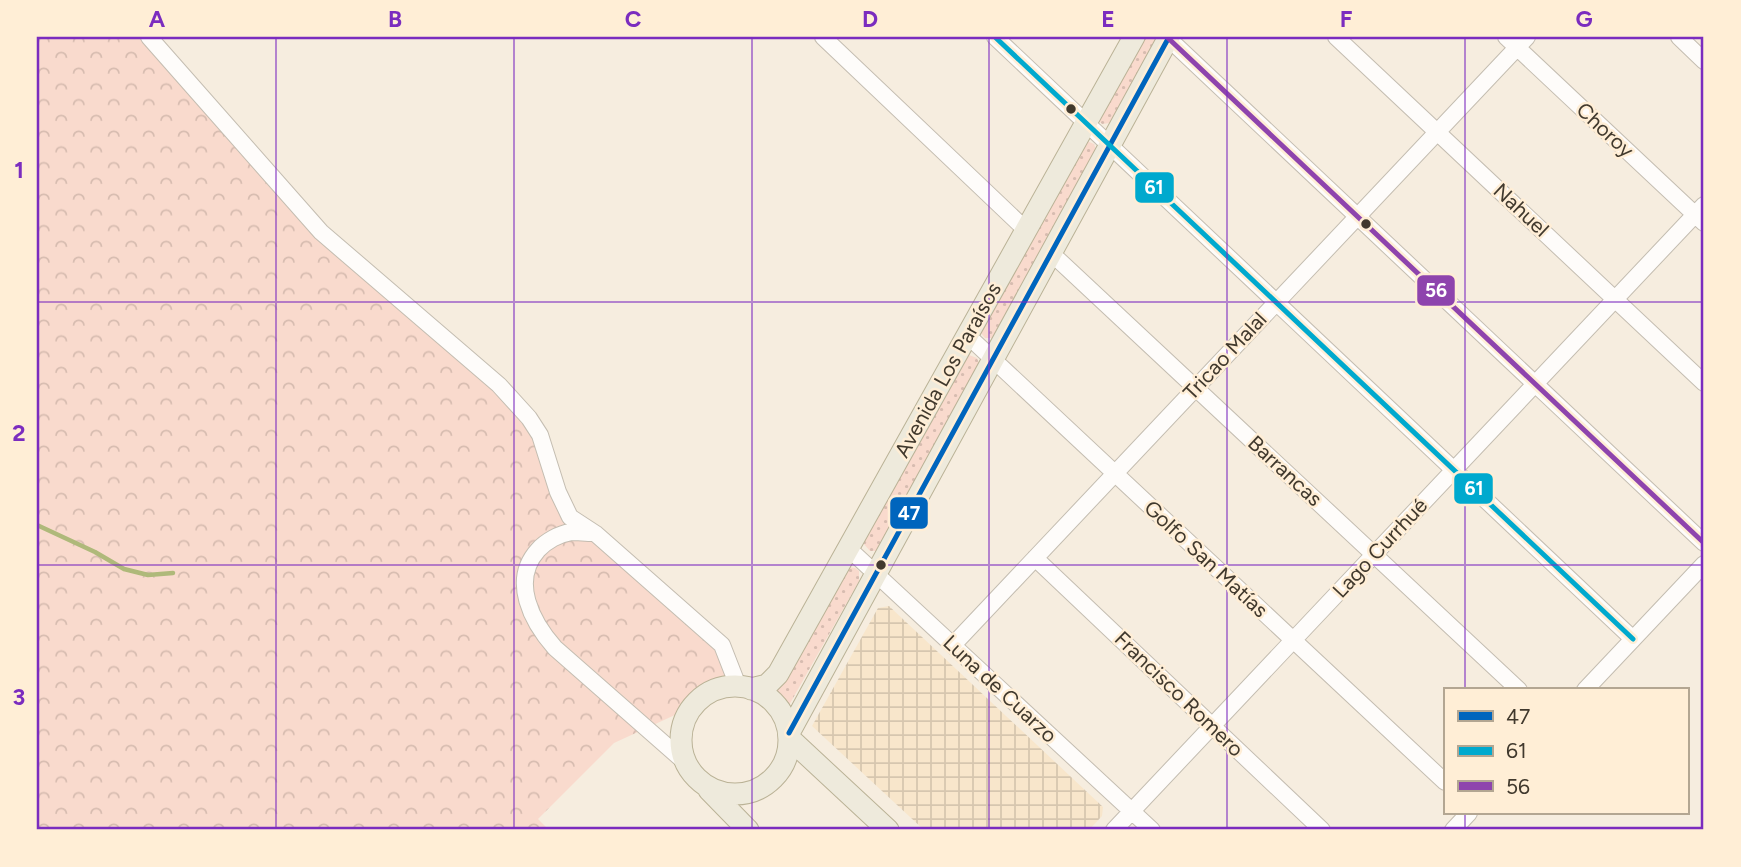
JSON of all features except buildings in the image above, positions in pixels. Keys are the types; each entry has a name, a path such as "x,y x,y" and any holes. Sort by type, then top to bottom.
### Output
{"main road":[{"name":"Avenida Los Paraísos","path":"686,762 681,736 690,711 709,694 724,688 767,685 776,677 1134,37"},
{"name":"Avenida Los Paraísos","path":"702,783 725,793 742,794 771,781 782,768 788,753 789,736 875,573 1168,38"},
{"path":"744,688 768,698 778,707 785,719 789,736 888,830"},
{"path":"686,762 702,783 748,830"}],"street":[{"path":"149,37 321,232 499,385 514,401 540,435 558,492 570,517 596,534 722,645 744,688"},
{"path":"995,37 1633,639"},
{"name":"Nahuel","path":"1336,37 1704,383"},
{"path":"1679,37 1704,61"},
{"path":"1168,38 1704,543"},
{"path":"825,40 1026,230"},
{"name":"Tricao Malal","path":"953,645 1438,131 1517,40"},
{"name":"Choroy","path":"1517,40 1701,214"},
{"name":"Lago Currhué","path":"1114,830 1615,299 1701,214"},
{"name":"Barrancas","path":"1050,252 1516,688"},
{"name":"Golfo San Matías","path":"967,335 1444,781"},
{"path":"596,534 571,532 557,536 535,553 524,583 532,615 540,631 555,649 686,762"},
{"name":"Luna de Cuarzo","path":"848,548 1152,830"},
{"name":"Francisco Romero","path":"1035,558 1322,830"},
{"path":"1587,688 1704,564"},
{"path":"1453,830 1468,814"}],"shaded area":[{"path":"889,606 1103,807 1102,816 1089,830 924,830 812,726 878,608"}],"green space":[{"path":"37,37 149,37 303,213 529,418 564,505 722,645 738,686 614,743 538,819 549,830 37,830"},
{"path":"1142,37 1158,37 1110,123 1102,124 1098,120"},
{"path":"1087,141 1094,144 1096,149 993,338 985,338 980,332"},
{"path":"969,355 977,358 979,363 880,548 870,551 863,543"},
{"path":"848,567 859,571 859,581 788,707 772,693"}],"waterway":[{"path":"37,525 124,569 148,575 173,573"}],"transit line":[{"name":"61","path":"995,37 1633,639"},
{"name":"47","path":"789,733 1169,37"},
{"name":"56","path":"1168,38 1704,543"}]}
